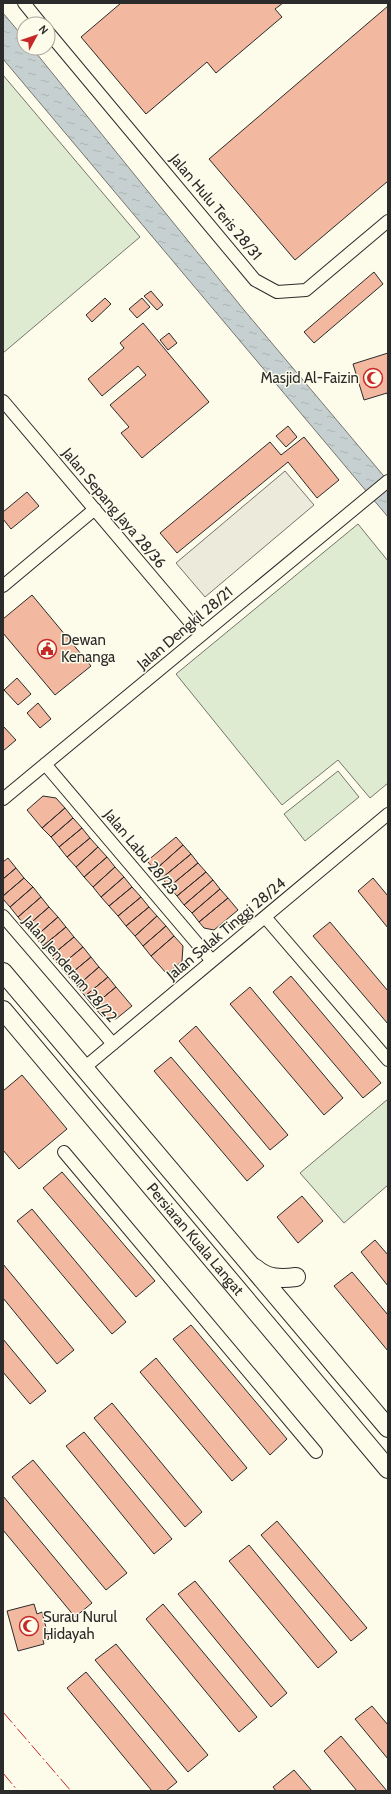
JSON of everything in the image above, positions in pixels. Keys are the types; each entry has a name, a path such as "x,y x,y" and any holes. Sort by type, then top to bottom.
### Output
{"main road":[{"name":"Persiaran Kuala Langat","path":"3,972 388,1428"},
{"name":"Persiaran Kuala Langat","path":"3,1010 388,1469"},
{"path":"248,1263 262,1274 274,1278 294,1278 289,1293 289,1309 296,1320"}],"street":[{"path":"24,3 35,16"},
{"name":"Jalan Hulu Teris 28/31","path":"56,42 250,274 261,283 277,292 306,290 388,221"},
{"name":"Jalan Sepang Jaya 28/36","path":"3,401 201,635"},
{"name":"Jalan Dengkil 28/21","path":"3,799 388,481"},
{"path":"3,586 94,509"},
{"name":"Jalan Labu 28/23","path":"45,764 212,960"},
{"name":"Jalan Salak Tinggi 28/24","path":"84,1068 388,814"},
{"name":"Jalan Jenderam 28/22","path":"3,916 113,1044"},
{"path":"265,917 388,1060"},
{"path":"64,1152 316,1452"}],"green space":[{"path":"3,75 140,237 3,353"},
{"path":"358,524 388,561 388,783 370,798 338,760 282,805 176,674"},
{"path":"338,771 359,797 305,841 284,814"},
{"path":"388,1099 388,1185 344,1223 300,1173"}],"shaded area":[{"path":"285,471 314,505 205,597 176,563"}],"water":[{"path":"3,13 16,28 16,56 38,56 244,310 388,481 388,517 3,59"}],"building":[{"path":"121,3 283,3 275,9 282,17 216,73 207,62 146,114 81,37"},
{"path":"388,6 388,181 295,260 209,159"},
{"path":"374,272 383,284 314,343 304,332"},
{"path":"151,291 163,305 157,310 144,296"},
{"path":"105,298 111,304 92,322 86,315"},
{"path":"142,298 150,307 137,318 129,309"},
{"path":"143,323 209,402 142,458 121,433 129,427 110,405 146,375 138,366 102,396 88,379 124,348 120,343"},
{"path":"169,333 177,343 168,350 160,340"},
{"name":"Masjid Al-Faizin","path":"388,353 388,397 387,393 364,400 353,364"},
{"path":"288,426 297,437 286,447 276,436"},
{"path":"304,437 339,480 317,498 288,462 177,553 160,533 270,442 281,455"},
{"path":"27,492 39,506 11,529 3,519 3,512"},
{"name":"Dewan Kenanga","path":"32,595 91,666 55,695 3,633 3,619"},
{"path":"17,678 31,694 18,705 4,690"},
{"path":"38,703 51,719 40,728 27,713"},
{"path":"3,726 16,740 3,751"},
{"path":"43,796 56,798 65,808 42,828 27,810"},
{"path":"65,808 73,818 51,837 42,828"},
{"path":"73,818 82,828 59,847 51,837"},
{"path":"82,828 90,838 67,857 59,847"},
{"path":"176,837 183,845 155,870 147,861"},
{"path":"90,838 98,847 76,867 67,857"},
{"path":"183,845 191,854 162,878 155,870"},
{"path":"98,847 107,857 84,877 76,867"},
{"path":"191,854 198,863 169,887 162,878"},
{"path":"107,857 115,867 93,887 84,877"},
{"path":"8,858 16,868 3,879 3,862"},
{"path":"198,863 206,872 177,896 169,887"},
{"path":"115,867 124,877 101,897 93,887"},
{"path":"16,868 24,878 3,896 3,879"},
{"path":"206,872 213,880 184,905 177,896"},
{"path":"124,877 132,887 109,906 101,897"},
{"path":"24,878 33,887 10,907 3,899 3,896"},
{"path":"373,878 388,896 388,928 358,891"},
{"path":"213,880 220,889 192,913 184,905"},
{"path":"33,887 41,897 18,917 10,907"},
{"path":"132,887 141,897 118,916 109,906"},
{"path":"220,889 228,898 199,922 192,913"},
{"path":"41,897 49,907 26,927 18,917"},
{"path":"141,897 149,907 126,926 118,916"},
{"path":"228,898 238,910 214,930 204,928 199,922"},
{"path":"49,907 58,917 35,937 26,927"},
{"path":"149,907 157,916 135,936 126,926"},
{"path":"157,916 166,926 143,946 135,936"},
{"path":"58,917 66,927 43,946 35,937"},
{"path":"330,922 388,991 388,1024 313,936"},
{"path":"166,926 174,936 151,956 143,946"},
{"path":"66,927 74,937 51,956 43,946"},
{"path":"174,936 183,946 182,961 167,974 151,956"},
{"path":"74,937 83,947 60,966 51,956"},
{"path":"83,947 91,957 68,976 60,966"},
{"path":"91,957 99,967 77,986 68,976"},
{"path":"99,967 108,977 85,996 77,986"},
{"path":"291,976 381,1083 363,1098 273,992"},
{"path":"108,977 116,987 93,1006 85,996"},
{"path":"116,987 132,1006 116,1019 102,1016 93,1006"},
{"path":"250,987 343,1098 324,1115 230,1004"},
{"path":"196,1026 288,1135 270,1150 179,1041"},
{"path":"171,1057 264,1166 247,1181 154,1071"},
{"path":"22,1075 67,1129 19,1169 3,1150 3,1091"},
{"path":"62,1172 155,1281 136,1297 43,1188"},
{"path":"302,1196 323,1221 298,1243 277,1217"},
{"path":"32,1209 126,1322 112,1334 17,1221"},
{"path":"375,1240 388,1255 388,1286 361,1252"},
{"path":"3,1264 74,1350 57,1364 3,1298"},
{"path":"352,1272 388,1315 388,1351 334,1286"},
{"path":"191,1325 287,1439 270,1455 173,1339"},
{"path":"3,1339 46,1391 30,1404 3,1372"},
{"path":"156,1358 247,1468 232,1481 140,1372"},
{"path":"112,1403 202,1512 185,1527 94,1418"},
{"path":"84,1432 172,1539 154,1554 66,1446"},
{"path":"33,1460 127,1573 106,1590 12,1477"},
{"path":"3,1496 92,1603 75,1617 3,1530"},
{"path":"277,1521 367,1628 351,1641 261,1535"},
{"path":"249,1545 337,1652 318,1668 229,1561"},
{"path":"195,1581 287,1693 271,1707 178,1594"},
{"name":"Surau Nurul Hidayah","path":"34,1604 37,1614 42,1612 49,1639 43,1640 44,1644 18,1651 7,1611"},
{"path":"163,1604 257,1717 239,1732 146,1619"},
{"path":"116,1644 208,1755 188,1772 95,1660"},
{"path":"86,1672 177,1782 166,1791 152,1791 67,1688"},
{"path":"372,1706 388,1725 388,1759 355,1719"},
{"path":"341,1736 387,1791 357,1791 324,1751"},
{"path":"294,1770 312,1791 276,1791 273,1787"}],"power":[{"path":"3,1712 71,1791"},
{"path":"3,1773 18,1791"}],"place":[{"name":"Masjid Al-Faizin","path":"373,378"},
{"name":"Dewan Kenanga","path":"47,649"},
{"name":"Surau Nurul Hidayah","path":"29,1626"}]}
